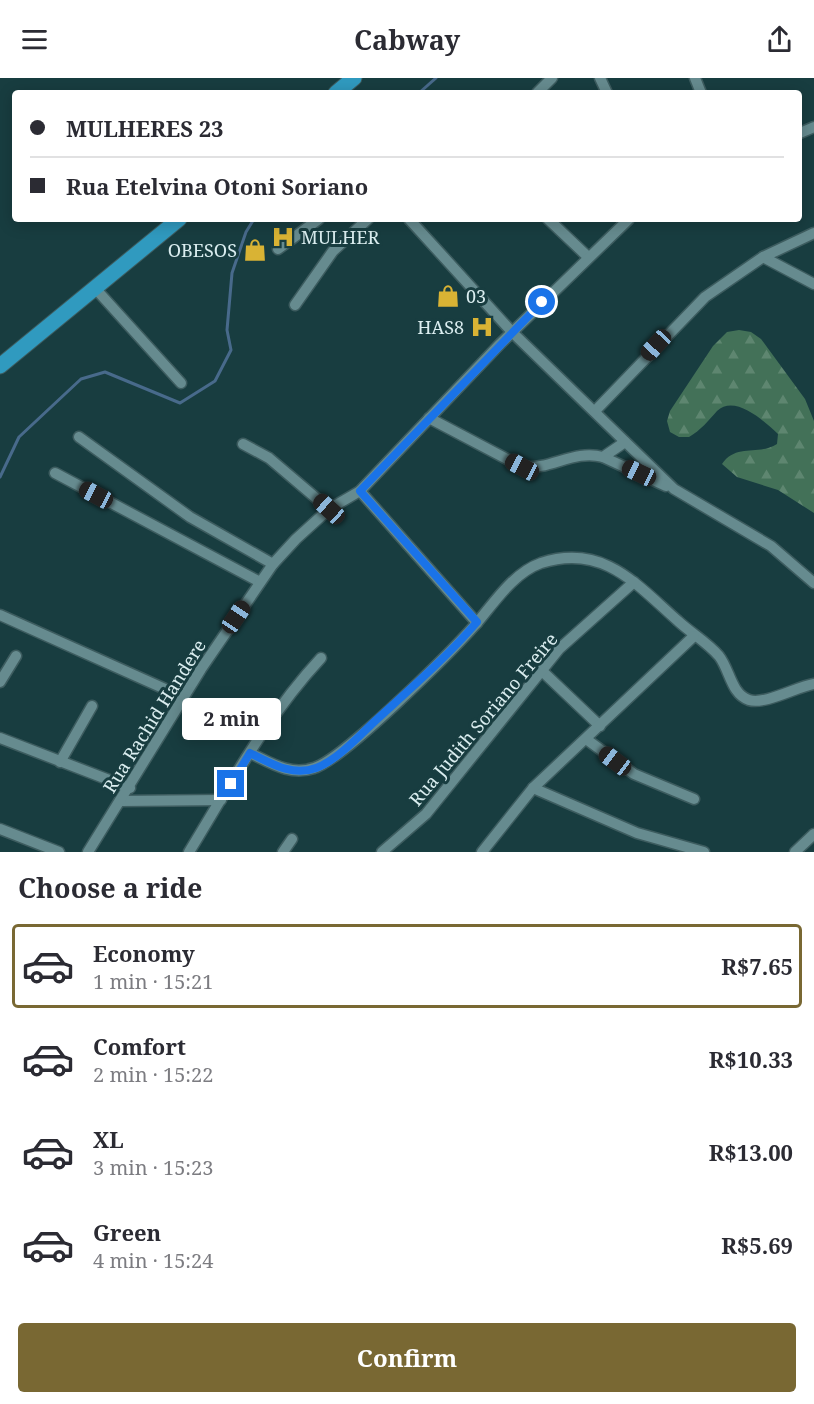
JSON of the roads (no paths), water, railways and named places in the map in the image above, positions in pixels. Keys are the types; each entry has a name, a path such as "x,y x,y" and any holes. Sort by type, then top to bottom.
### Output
{"highway":[{"path":"340,90 354,78"},
{"path":"0,366 175,222"}],"street":[{"path":"540,90 552,78"},
{"path":"278,249 315,222"},
{"path":"295,305 333,251 365,222"},
{"path":"412,222 512,333 674,489"},
{"path":"551,222 587,256"},
{"name":"Rua Rachid Handere","path":"88,852 130,788 183,697 273,564 329,509 360,491 622,222"},
{"path":"595,411 705,297 762,257 814,233"},
{"path":"762,257 814,284"},
{"path":"94,287 182,383"},
{"path":"429,418 522,467 536,469 582,454 603,457 674,489 771,546 814,583"},
{"path":"79,437 190,517 273,564"},
{"path":"603,457 625,442"},
{"path":"243,444 269,458 329,509"},
{"path":"55,473 260,582"},
{"path":"360,491 477,622"},
{"path":"250,753 281,768 298,771 316,768 355,739 434,667 502,592 522,574 540,564 560,559 588,559 613,567 634,582 720,657 735,687 747,699 757,702 814,684"},
{"name":"Rua Judith Soriano Freire","path":"382,852 426,814 541,670 583,627 634,582"},
{"path":"0,615 183,697"},
{"path":"482,852 533,788 694,636"},
{"path":"0,682 16,656"},
{"path":"189,852 268,722 291,689 321,658"},
{"path":"541,670 600,726"},
{"path":"60,762 92,706"},
{"path":"0,738 130,788"},
{"path":"586,739 634,774 694,799"},
{"path":"533,788 637,833 704,852"},
{"path":"121,801 221,800"},
{"path":"0,829 59,852"},
{"path":"795,852 814,834"},
{"path":"282,852 292,839"}],"waterway":[{"path":"422,90 436,78"},
{"path":"0,477 19,437 81,379 105,372 180,403 215,381 231,350 227,330 232,273 246,232 252,222"}],"place":[{"name":"MULHER","path":"283,237"},
{"name":"OBESOS","path":"255,250"},
{"name":"03","path":"448,296"},
{"name":"HAS8","path":"482,327"}]}
